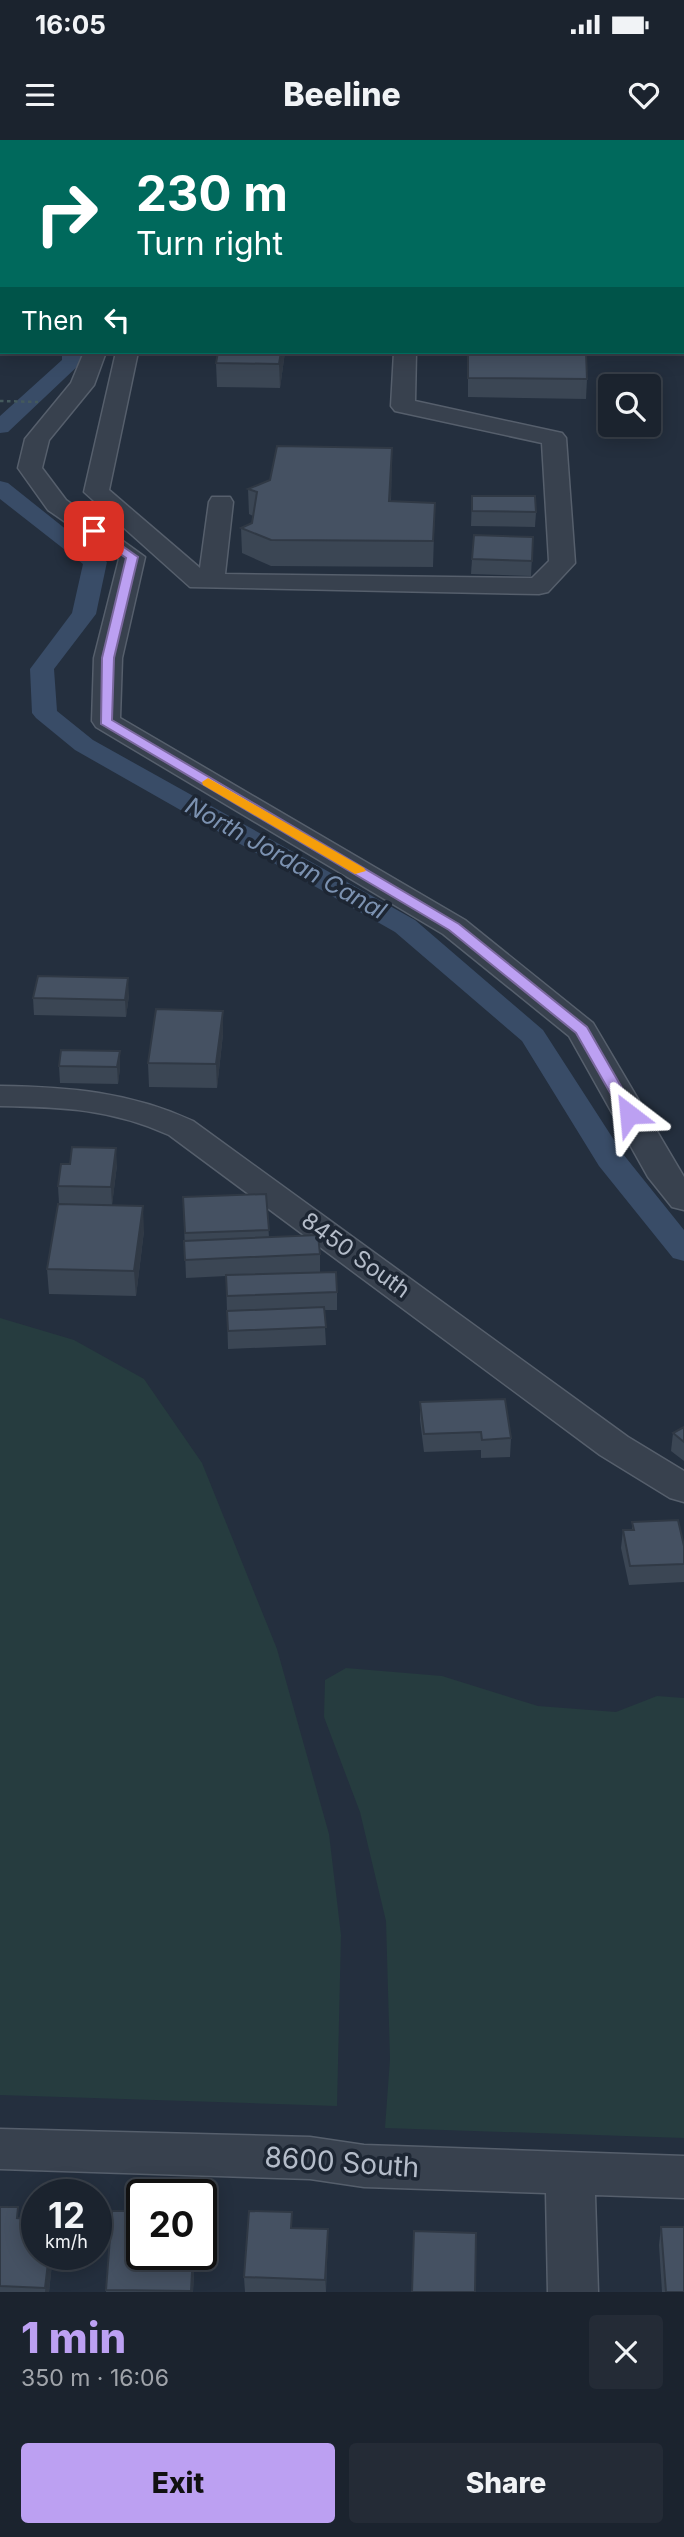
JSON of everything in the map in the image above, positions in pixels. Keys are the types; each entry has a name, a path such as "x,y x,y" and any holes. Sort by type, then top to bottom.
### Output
{"street":[{"path":"94,354 82,385 37,439 30,468 57,505 132,557 108,658 106,721 454,927 582,1030 665,1177 684,1199"},
{"path":"127,354 96,492 200,581 539,586 562,563 554,438 403,406 405,354"},
{"path":"211,581 221,502"},
{"name":"8450 South","path":"0,1096 109,1101 148,1112 181,1128 614,1446 684,1489"},
{"name":"8600 South","path":"0,2148 310,2158 364,2166 684,2177"},
{"path":"570,2174 573,2292"}],"path":[{"path":"0,401 48,402"}],"green space":[{"path":"0,1318 74,1340 144,1379 202,1463 277,1649 329,1834 341,1935 337,2106 0,2095"},
{"path":"346,1668 442,1676 538,1706 616,1712 657,1696 684,1698 684,2138 385,2128 390,2059 386,1921 360,1812 324,1717 325,1680"}],"building":[{"path":"218,354 281,354 279,364 216,363"},
{"path":"468,354 586,354 587,379 468,378"},
{"path":"277,446 392,448 389,501 435,503 433,541 271,540 241,528 252,523 257,492 248,489 270,480"},
{"path":"472,496 535,496 536,512 472,511"},
{"path":"474,535 533,537 532,561 472,559"},
{"path":"38,976 128,978 125,1000 33,998"},
{"path":"156,1009 223,1011 216,1064 148,1063"},
{"path":"61,1050 120,1051 117,1067 59,1066"},
{"path":"72,1147 116,1148 111,1187 58,1186 61,1164 70,1164"},
{"path":"266,1194 269,1230 185,1233 183,1197"},
{"path":"58,1204 143,1206 134,1271 47,1269"},
{"path":"318,1235 320,1254 185,1260 184,1241"},
{"path":"336,1272 337,1292 227,1296 226,1275"},
{"path":"324,1307 326,1327 228,1331 227,1311"},
{"path":"505,1399 511,1438 482,1440 481,1432 424,1434 420,1402"},
{"path":"684,1427 684,1442 673,1433"},
{"path":"678,1520 684,1546 684,1564 630,1566 623,1530 634,1530 632,1522"},
{"path":"0,2207 18,2207 17,2218 21,2218 21,2270 47,2270 45,2288 0,2286"},
{"path":"112,2211 126,2211 126,2270 192,2270 191,2291 106,2290 108,2270 112,2270"},
{"path":"249,2211 292,2212 291,2228 328,2229 325,2280 244,2277"},
{"path":"661,2227 684,2227 684,2292 666,2292"},
{"path":"414,2231 476,2233 475,2292 412,2292"}],"waterway":[{"name":"North Jordan Canal","path":"0,427 72,362 72,354"},
{"name":"North Jordan Canal","path":"0,488 95,562 84,614 42,669 45,713 84,745 405,926 533,1036 610,1159 684,1251"}],"slow traffic":[{"path":"208,782 359,871"}],"route":[{"path":"94,531 132,557 108,658 106,721 454,927 582,1030 629,1114"}]}
